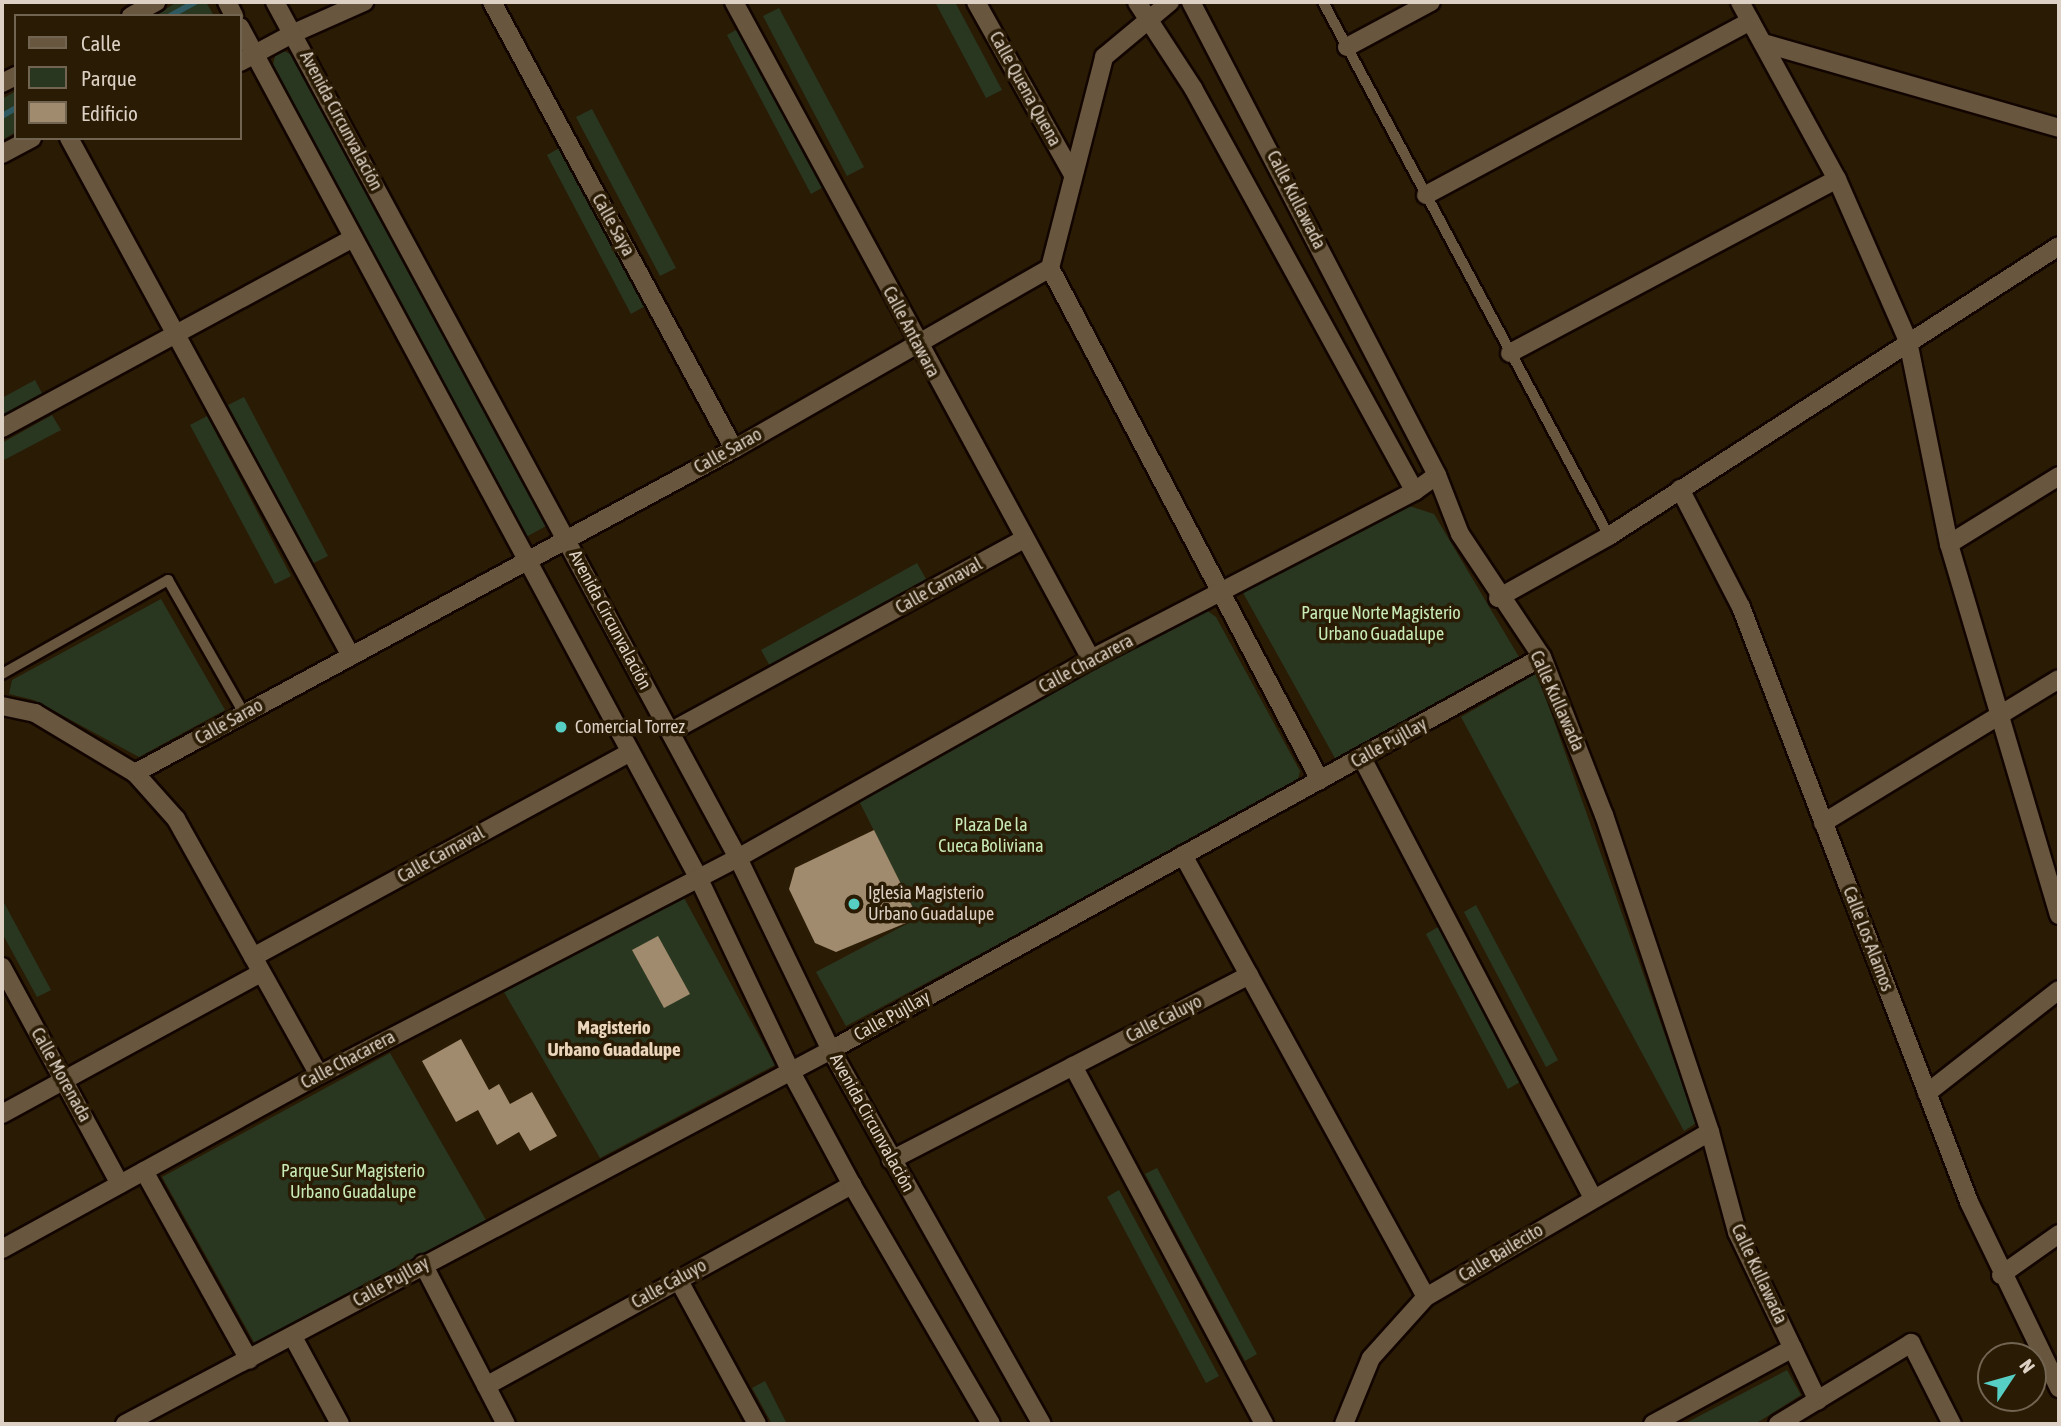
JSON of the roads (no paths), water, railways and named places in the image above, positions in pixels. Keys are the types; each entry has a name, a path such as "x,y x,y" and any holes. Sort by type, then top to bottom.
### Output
{"street":[{"path":"135,14 156,2"},
{"name":"Avenida Circunvalación","path":"275,2 737,858 831,1049 891,1160 1042,1424"},
{"path":"247,59 294,33 364,2"},
{"name":"Calle Saya","path":"492,2 734,449"},
{"name":"Calle Antawara","path":"734,2 916,343 1091,659"},
{"name":"Calle Quena Quena","path":"976,2 1073,175"},
{"path":"1137,2 1193,88 1415,491"},
{"path":"1170,2 1104,57 1049,268 1320,780"},
{"name":"Calle Kullawada","path":"1191,2 1437,475 1460,534 1498,598 1542,657 1604,815 1710,1132 1737,1232 1818,1401"},
{"path":"1347,47 1431,2"},
{"path":"1741,2 1837,179 1908,341 1949,544 1997,716 2059,915"},
{"path":"1426,195 1750,20"},
{"path":"242,36 247,59 352,239 698,877 790,1070 852,1185 991,1424"},
{"path":"1763,43 2059,128"},
{"path":"2,154 28,140"},
{"path":"70,140 351,656"},
{"path":"1510,353 1837,179"},
{"path":"2,428 352,239"},
{"path":"1498,598 1609,536 2059,246"},
{"name":"Calle Sarao","path":"135,773 565,538 734,449 1049,268"},
{"name":"Calle Chacarera","path":"2,1249 319,1075 737,858 1091,659 1415,491 1437,475"},
{"path":"1949,544 2059,476"},
{"name":"Calle Los Alamos","path":"1680,489 1741,607 1927,1093 2001,1275 2059,1388"},
{"name":"Calle Carnaval","path":"670,732 1024,539"},
{"name":"Calle Pujllay","path":"125,1424 831,1049 1542,657"},
{"path":"1823,823 2059,679"},
{"path":"2,706 35,712 135,773 176,819 319,1075"},
{"name":"Calle Carnaval","path":"2,1114 630,752"},
{"path":"1362,758 1593,1198"},
{"path":"1183,855 1426,1297"},
{"name":"Calle Morenada","path":"2,967 120,1184"},
{"name":"Calle Caluyo","path":"891,1160 1250,975"},
{"path":"1927,1093 2059,990"},
{"path":"1073,1066 1264,1424"},
{"name":"Calle Bailecito","path":"1344,1424 1371,1358 1426,1297 1710,1132"},
{"path":"144,1171 248,1360"},
{"name":"Calle Caluyo","path":"486,1386 852,1185"},
{"path":"2001,1275 2059,1234"},
{"path":"423,1264 506,1424"},
{"path":"678,1279 757,1424"},
{"path":"293,1336 340,1424"},
{"path":"1779,1424 1911,1343 1952,1424"},
{"path":"1653,1424 1793,1348"}],"lane":[{"path":"1323,2 1609,536"},
{"path":"2,674 168,580 244,713"}],"waterway":[{"path":"174,14 195,2"},
{"path":"2,116 14,109"}],"place":[{"name":"Comercial Torrez","path":"561,727"},
{"name":"Iglesia Magisterio Urbano Guadalupe","path":"854,904"}],"district":[{"name":"Magisterio Urbano Guadalupe","path":"614,1039"}],"park label":[{"name":"Parque Norte Magisterio Urbano Guadalupe","path":"1381,624"},
{"name":"Plaza De la Cueca Boliviana","path":"991,836"},
{"name":"Parque Sur Magisterio Urbano Guadalupe","path":"353,1182"}]}
